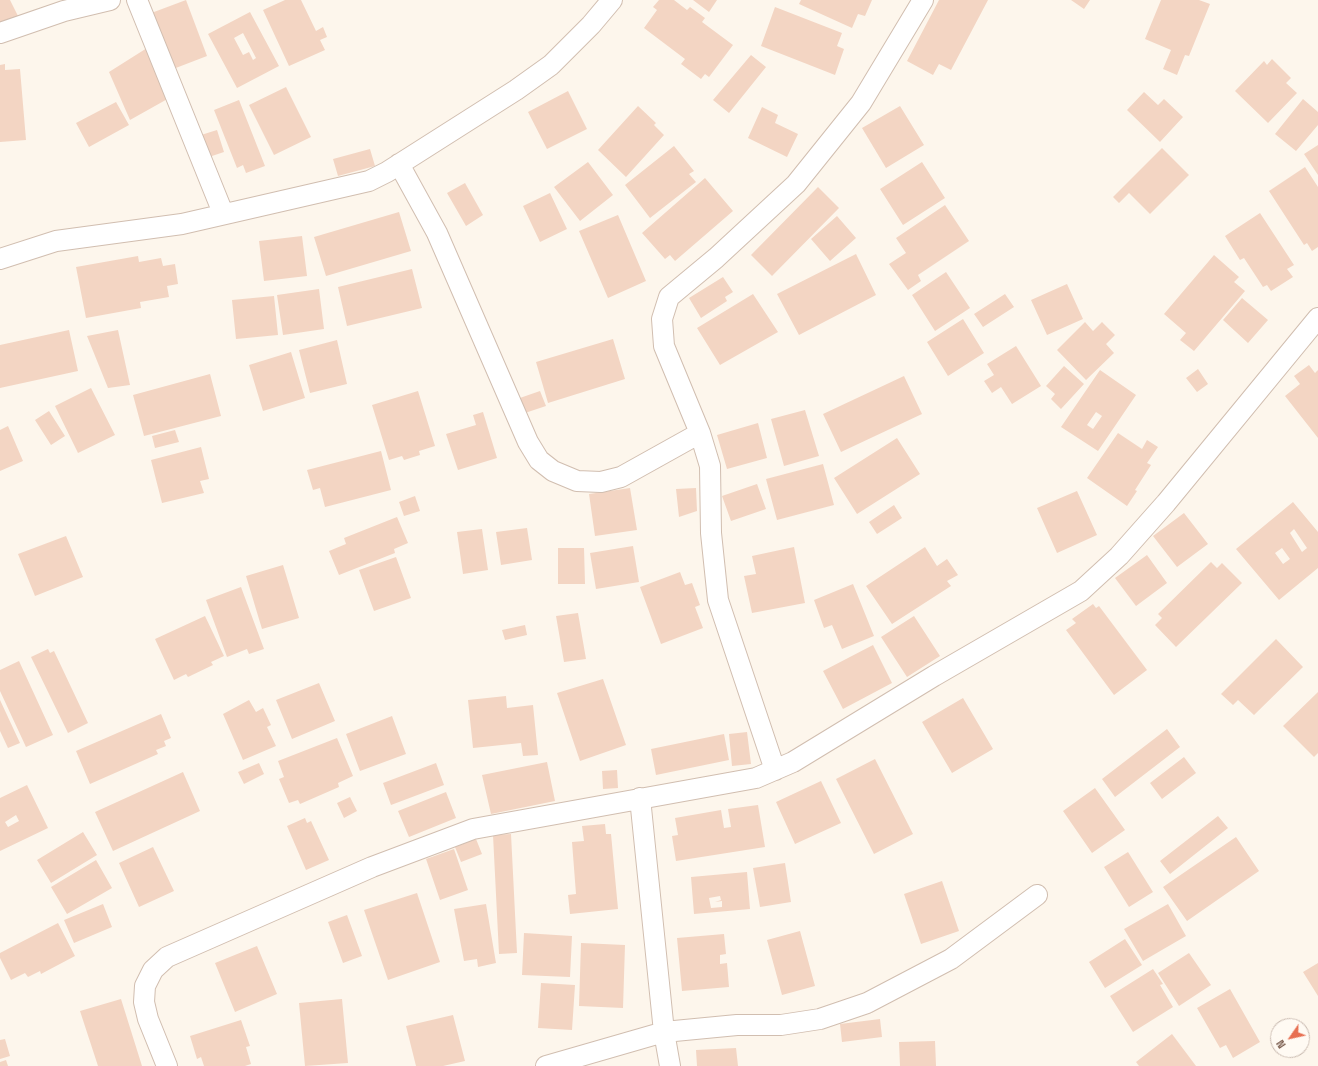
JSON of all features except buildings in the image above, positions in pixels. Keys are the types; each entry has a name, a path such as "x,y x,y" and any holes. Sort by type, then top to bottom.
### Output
{"street":[{"path":"0,33 64,12 110,0"},
{"path":"137,0 223,213"},
{"path":"0,259 56,241 182,224 223,213 369,181 399,164 516,90 551,65 591,25 612,0"},
{"path":"775,770 718,600 711,533 710,466 700,433 664,346 662,319 669,297 716,258 796,184 862,103 923,0"},
{"path":"399,164 437,233 528,442 539,460 553,471 577,481 601,482 621,477 700,433"},
{"path":"167,1066 148,1019 144,1002 145,986 153,970 168,956 372,867 473,829 756,778 793,762 934,676 1081,591 1119,556 1166,504 1318,318"},
{"path":"640,798 664,1032 670,1066"},
{"path":"546,1066 664,1032 737,1025 781,1025 820,1019 867,1003 951,959 1037,895"}]}
